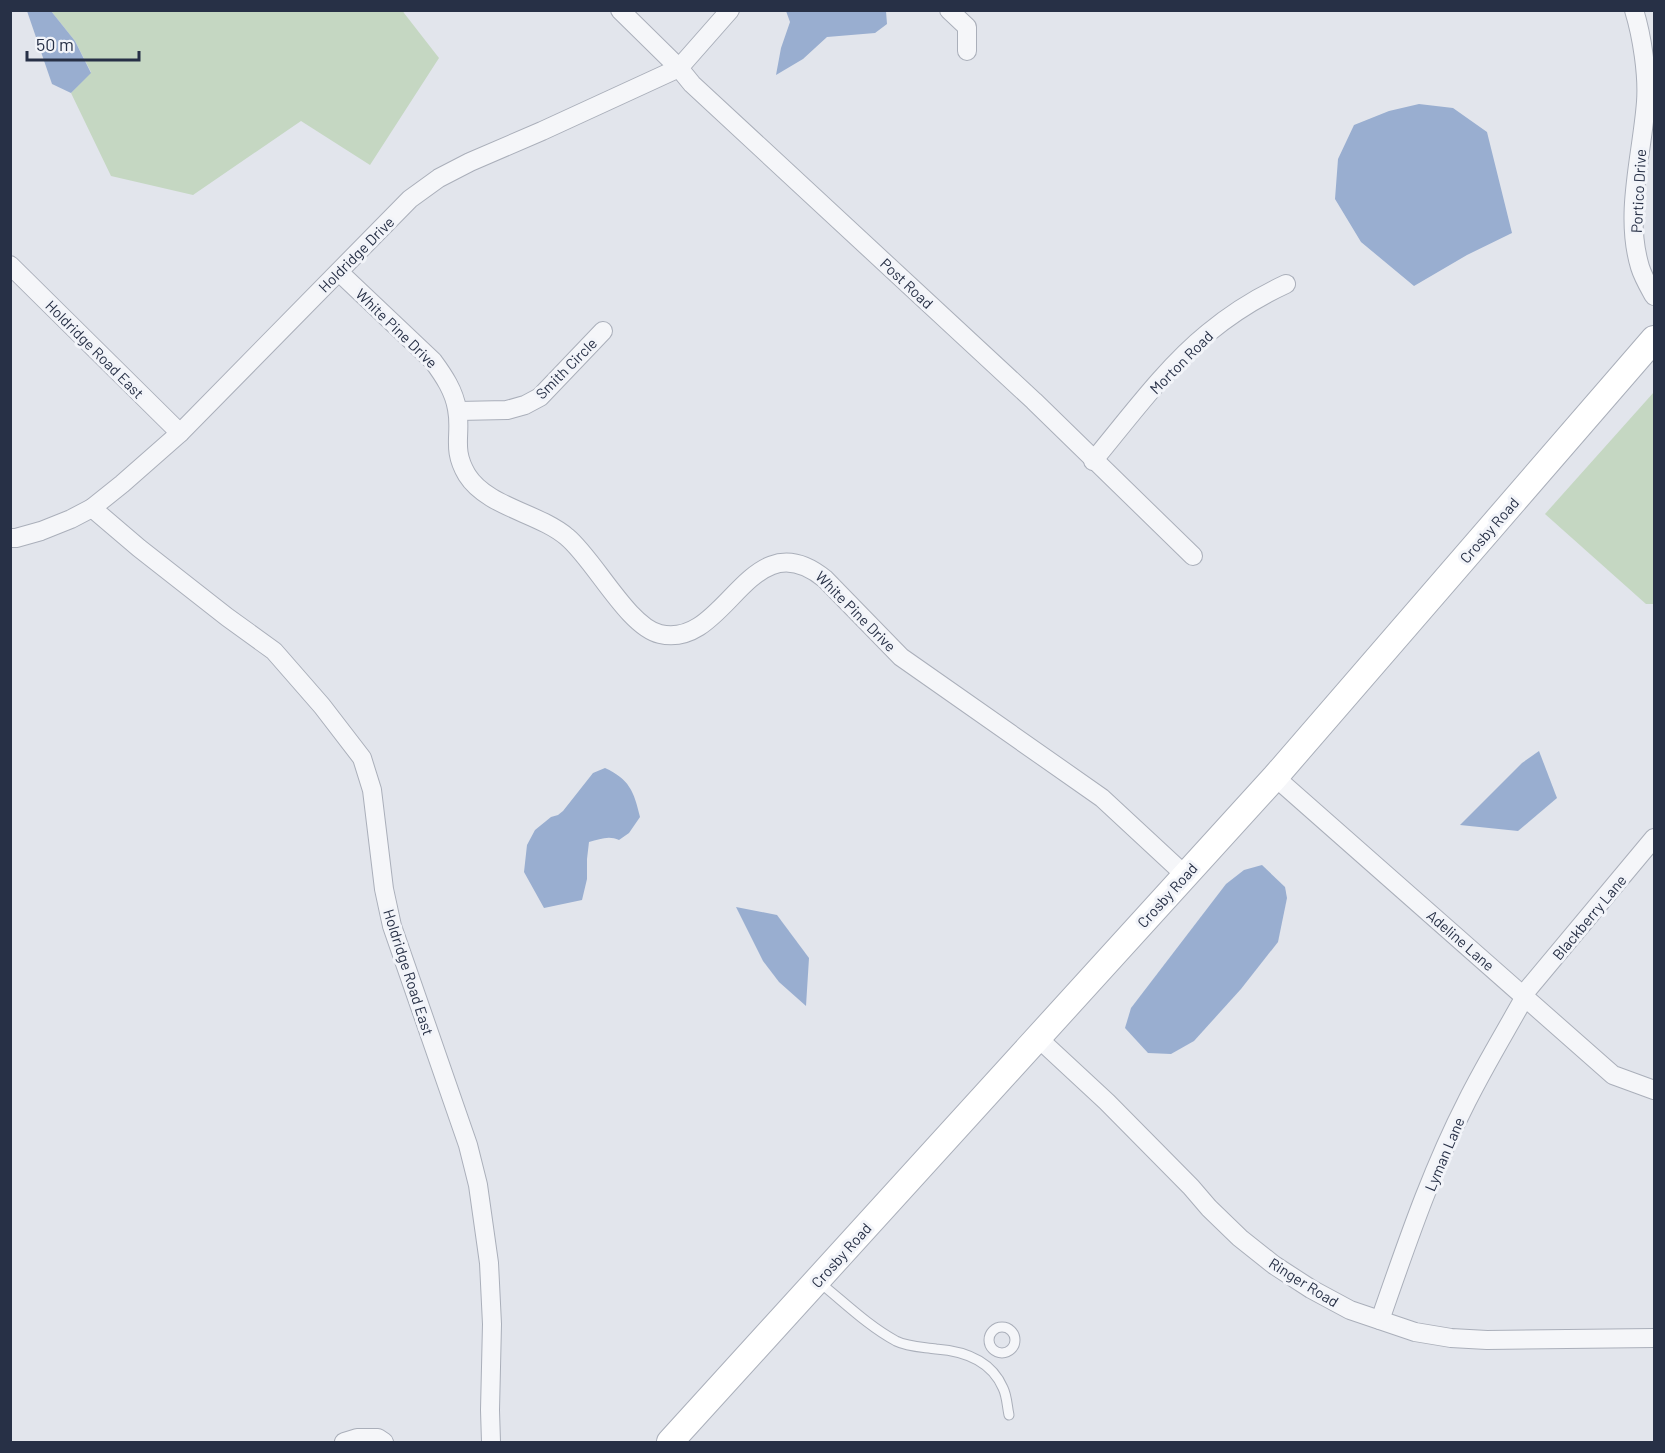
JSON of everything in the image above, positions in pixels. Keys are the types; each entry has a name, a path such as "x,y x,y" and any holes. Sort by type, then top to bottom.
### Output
{"street":[{"name":"Post Road","path":"620,10 679,68 692,84 1025,393 1193,556"},
{"name":"Holdridge Drive","path":"10,538 41,531 92,508 180,433 410,199 439,178 470,162 679,68 730,10"},
{"path":"949,10 967,27 967,51"},
{"name":"Portico Drive","path":"1634,10 1646,78 1646,102 1637,169 1634,224 1636,250 1641,269 1654,296"},
{"name":"Holdridge Road East","path":"10,265 180,433"},
{"name":"White Pine Drive","path":"339,272 444,375 458,411 456,445 460,462 469,477 481,490 495,499 555,528 567,537 578,547 644,628 660,634 678,635 695,630 764,567 781,563 797,563 813,568 901,657 1102,798 1185,875"},
{"name":"Morton Road","path":"1093,460 1165,375 1207,334 1244,306 1286,284"},
{"name":"Smith Circle","path":"458,411 507,410 525,405 540,397 603,331"},
{"name":"Crosby Road","path":"670,1443 1275,777 1654,339"},
{"name":"Holdridge Road East","path":"92,508 139,548 274,651 322,706 362,758 372,790 384,889 392,926 468,1145 478,1185 489,1263 492,1324 491,1443"},
{"name":"Adeline Lane","path":"1275,777 1613,1075 1654,1090"},
{"name":"Blackberry Lane","path":"1523,995 1654,838"},
{"name":"Lyman Lane","path":"1380,1320 1439,1163 1466,1102 1523,1000 1523,995"},
{"name":"Ringer Road","path":"1038,1038 1114,1109 1240,1238 1274,1265 1350,1310 1415,1332 1451,1338 1487,1340 1654,1338"},
{"path":"344,1443 357,1438 378,1438 384,1443"}],"lane":[{"path":"817,1281 877,1329 898,1342 910,1346 956,1351 983,1362 995,1373 1004,1390 1009,1415"},
{"path":"983,1362 993,1350"}],"green space":[{"path":"51,11 403,11 439,58 370,165 301,121 193,195 111,176 71,93 91,72 75,41"},
{"path":"1654,392 1654,604 1646,604 1545,514"}],"water":[{"path":"27,11 51,11 75,41 91,73 71,93 52,84"},
{"path":"786,11 886,11 887,24 875,33 827,37 803,59 776,75 781,48 790,22"},
{"path":"1419,104 1453,108 1487,132 1512,233 1467,255 1414,286 1361,242 1335,199 1338,159 1354,125 1389,111"},
{"path":"1539,751 1557,798 1518,831 1460,825 1522,763"},
{"path":"605,768 625,781 633,793 640,817 629,833 619,840 608,838 589,842 587,879 582,900 544,908 524,872 527,845 535,830 563,811 593,773"},
{"path":"1262,865 1285,887 1287,898 1278,942 1241,989 1194,1041 1171,1054 1148,1053 1125,1028 1131,1008 1226,884 1244,870"},
{"path":"736,907 777,915 809,958 806,1006 779,982 763,961"}]}
